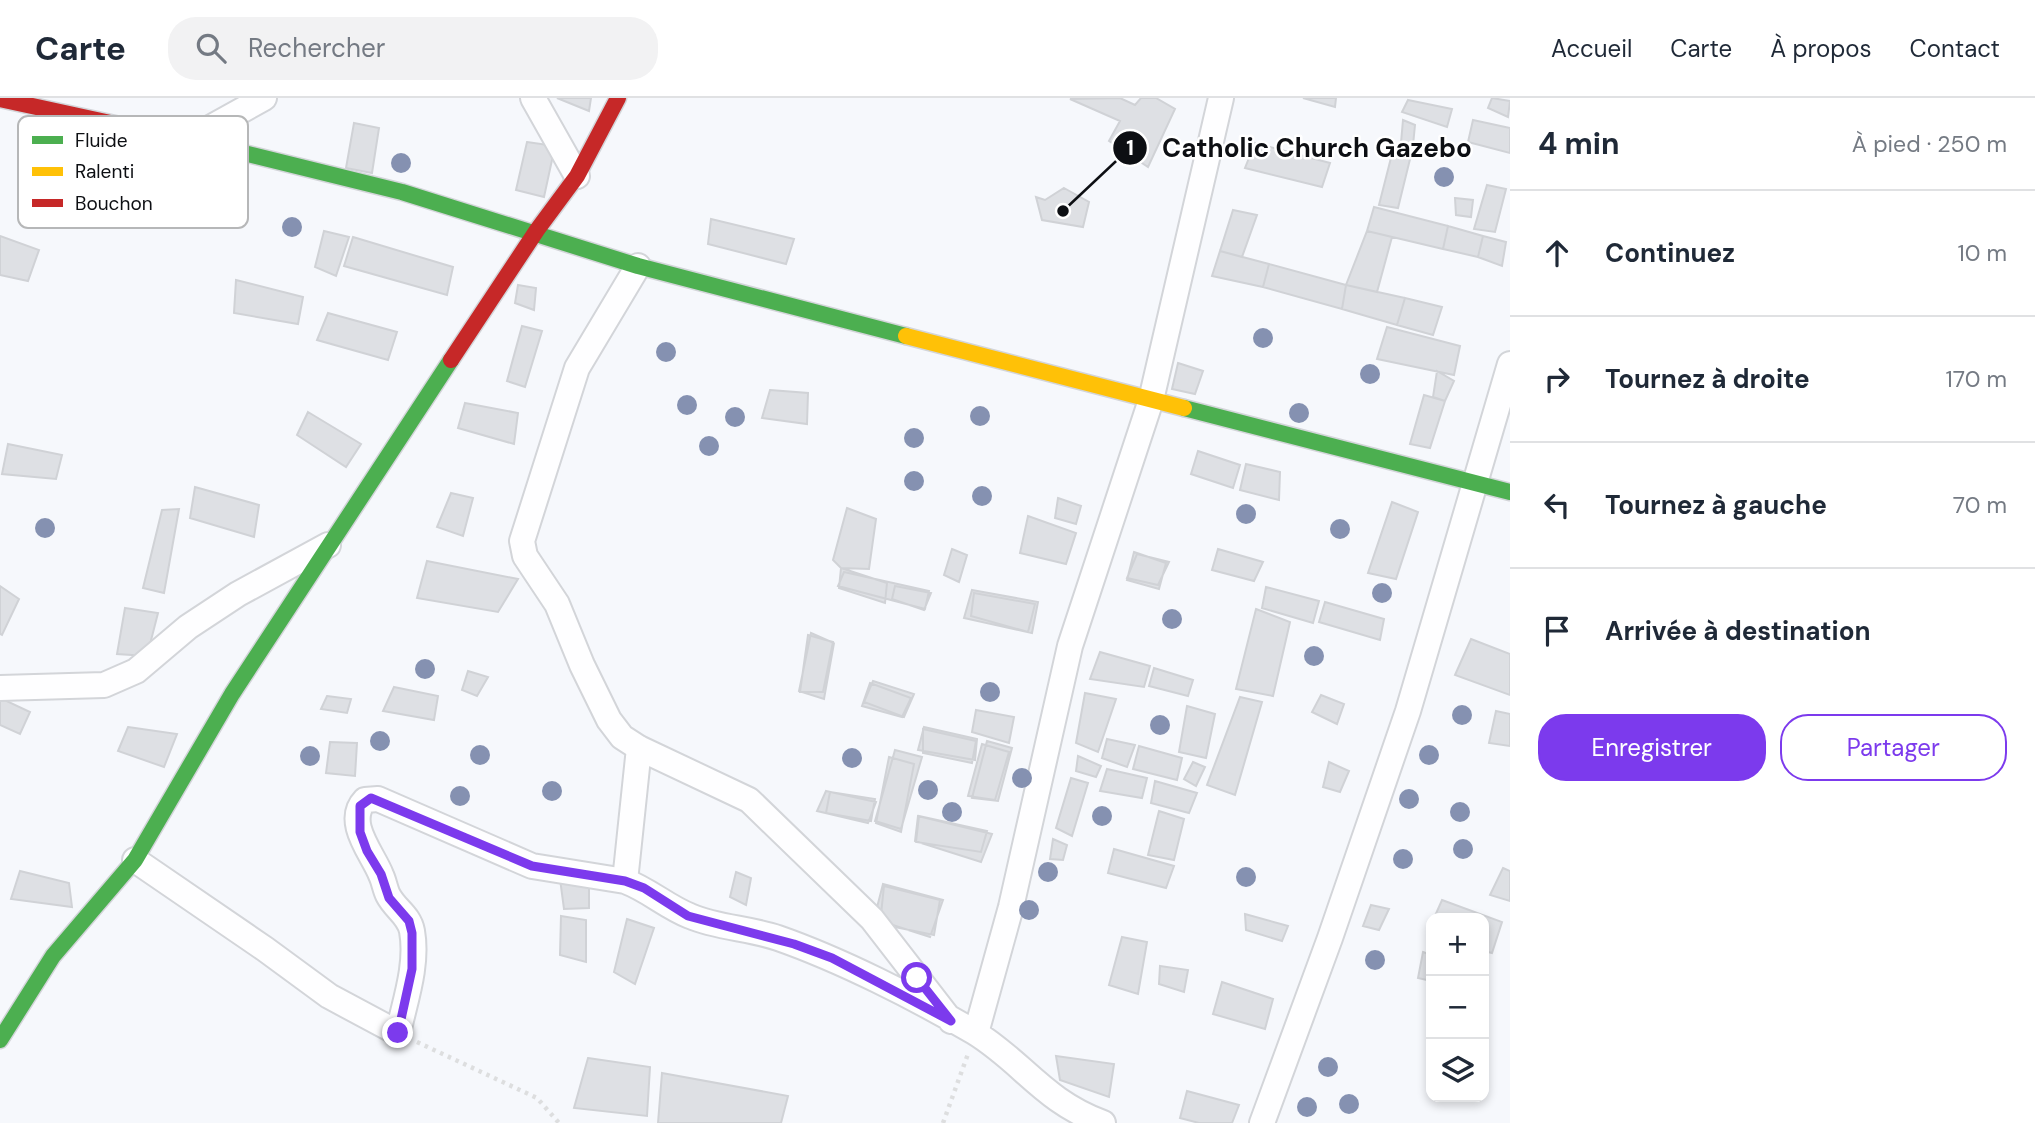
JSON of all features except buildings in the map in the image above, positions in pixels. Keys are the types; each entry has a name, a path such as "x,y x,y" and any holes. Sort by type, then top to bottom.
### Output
{"street":[{"path":"232,116 264,98"},
{"path":"533,98 578,176"},
{"path":"0,1040 53,956 135,860 232,694 537,230 578,176 618,98"},
{"path":"976,1034 1011,907 1070,646 1151,400 1222,98"},
{"path":"0,99 81,116"},
{"path":"248,154 537,230 638,266 1510,492"},
{"path":"638,266 578,368 522,541 525,556 557,604 582,665 609,720 622,737 639,748 749,800 872,919 951,1021"},
{"path":"1262,1123 1331,938 1404,723 1510,364"},
{"path":"0,688 104,685 136,671 188,627 238,593 329,545"},
{"path":"625,881 639,748"},
{"path":"135,860 329,996 398,1033 412,969 412,933 409,921 389,898 381,874 367,851 358,813 365,800 378,799 532,866 625,881 644,888 688,916 772,936 832,958 976,1034 1056,1100 1075,1113 1103,1123"}],"path":[{"path":"398,1033 537,1098 559,1123"},
{"path":"943,1123 976,1034"}],"traffic: fast":[{"path":"248,154 402,192 638,266 906,336"},
{"path":"0,1040 53,956 135,860 232,694 451,360"},
{"path":"1184,408 1510,492"}],"traffic: slow":[{"path":"906,336 1184,408"}],"traffic: jam":[{"path":"451,360 537,230 577,176 618,98"},
{"path":"0,99 78,116"}],"place":[{"name":"Catholic Church Gazebo","path":"1063,211"}],"route":[{"path":"398,1033 412,969 412,933 409,921 389,898 381,874 367,851 360,832 360,806 371,798 532,866 553,872 589,874 625,881 664,899 688,916 772,936 832,958 951,1021 917,978"}]}
